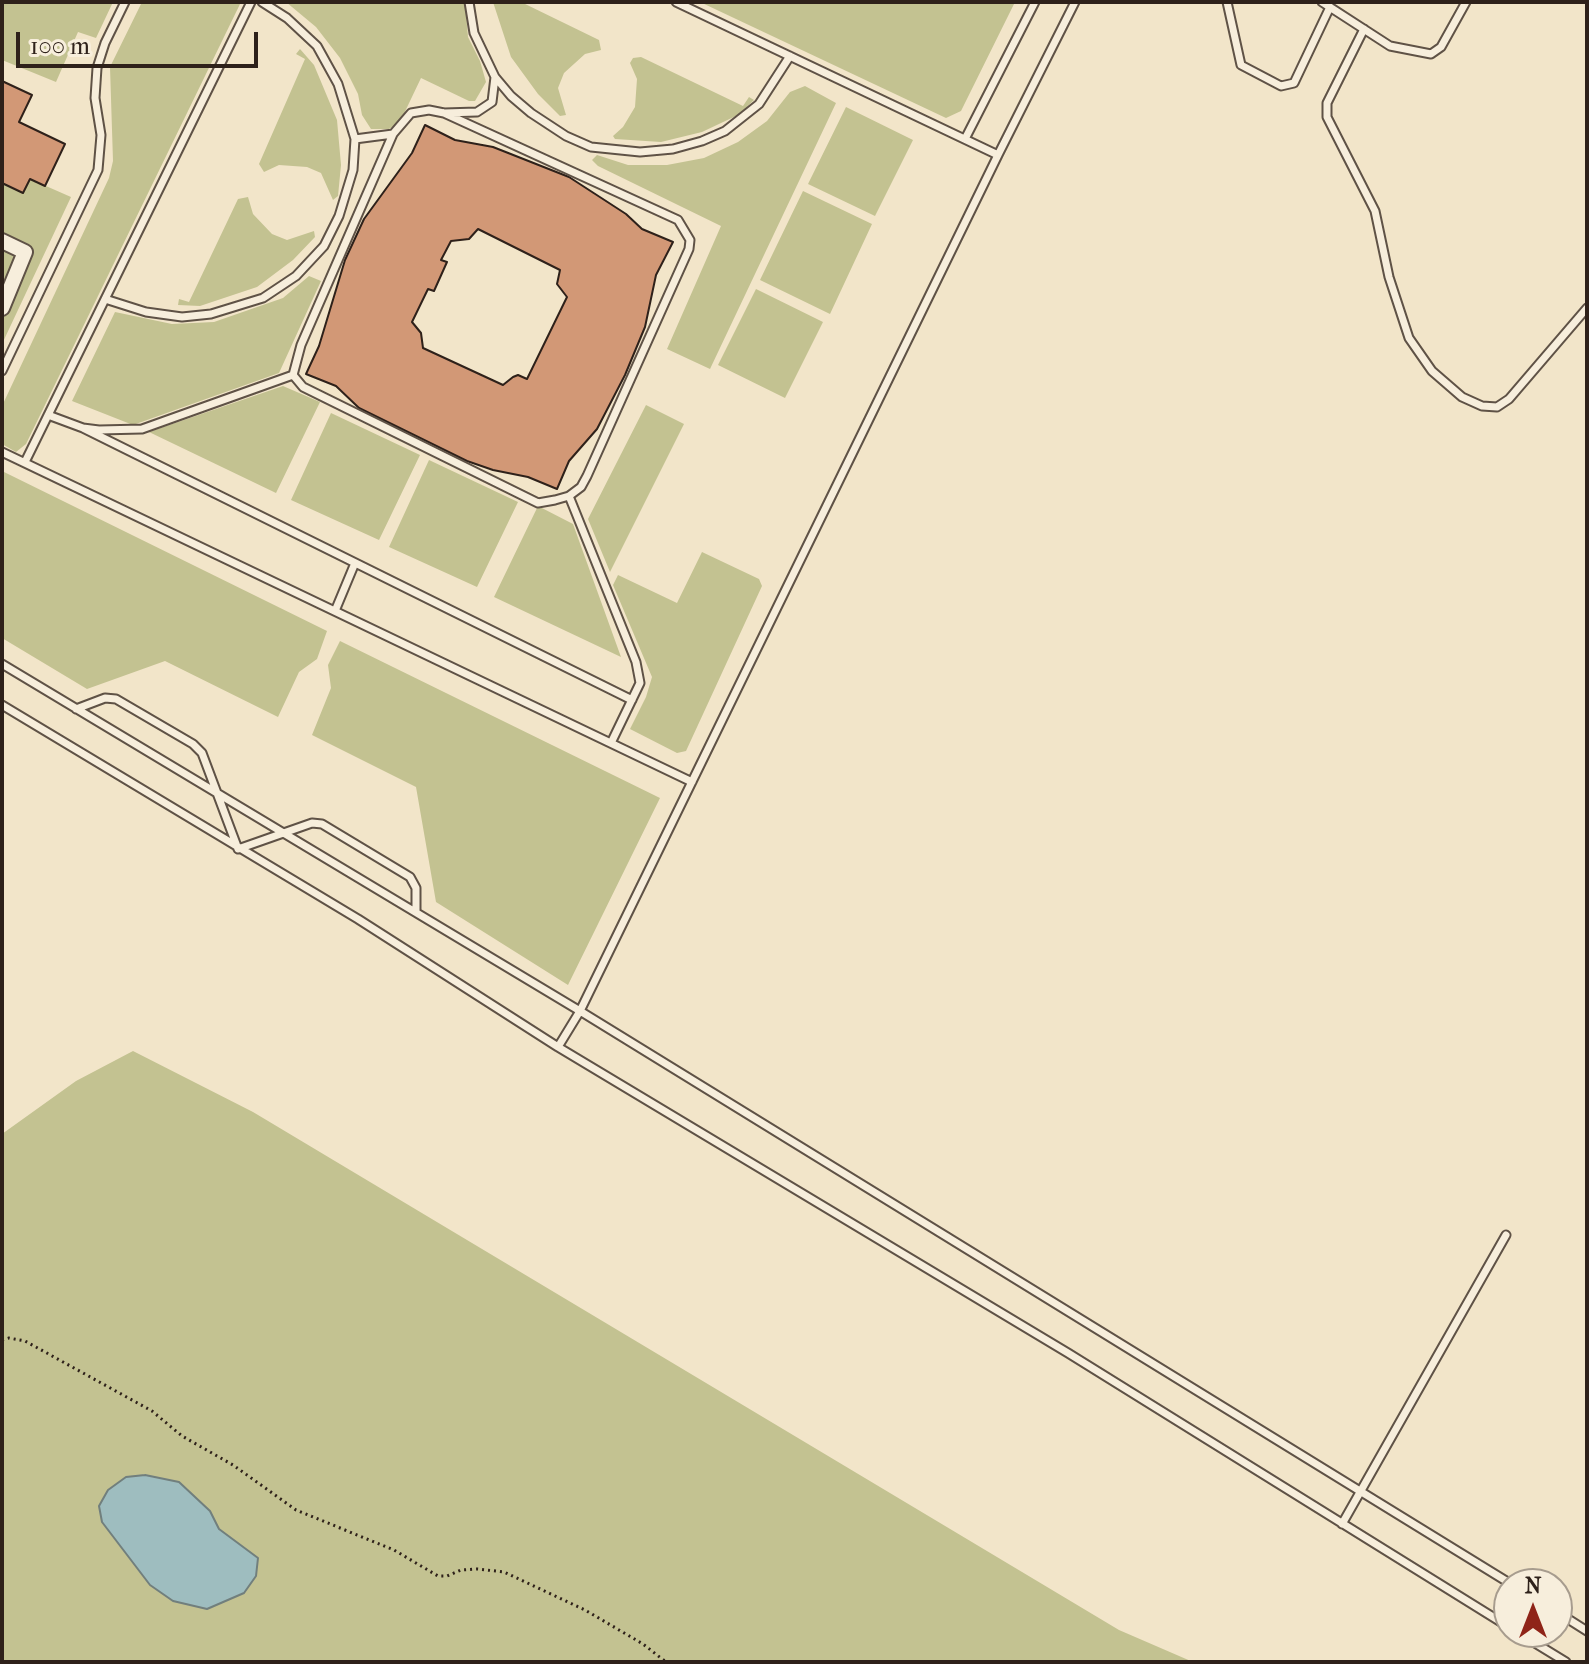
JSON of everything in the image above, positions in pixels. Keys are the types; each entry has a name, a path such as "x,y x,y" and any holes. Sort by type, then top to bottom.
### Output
{"street":[{"path":"2,241 25,252 2,308"}],"lane":[{"path":"2,371 98,170 101,135 95,98 97,68 125,2"},
{"path":"25,462 251,2"},
{"path":"105,299 146,312 182,317 211,314 263,298 296,276 324,246 339,216 353,170 355,139 338,84 317,46 287,18 262,2"},
{"path":"469,2 474,33 495,77 531,113 566,136 591,147 658,152 702,141 725,131 759,104 790,56"},
{"path":"676,2 998,155"},
{"path":"965,139 1035,2"},
{"path":"558,1047 580,1011 1075,2"},
{"path":"1227,2 1241,65 1281,86 1294,83 1330,7"},
{"path":"1322,2 1390,46 1435,53 1466,2"},
{"path":"1364,29 1327,103 1327,117 1375,211 1389,277 1409,338 1432,371 1462,397 1482,406 1497,407 1509,399 1587,308"},
{"path":"293,375 301,345 393,134 411,113 429,110 477,112 492,102 495,77"},
{"path":"293,375 303,387 538,503 569,496 581,487 689,249 690,240 678,220 444,113"},
{"path":"355,139 393,134"},
{"path":"83,428 142,429 293,375"},
{"path":"48,415 83,428 632,700"},
{"path":"2,452 692,782"},
{"path":"569,496 636,662 640,683 611,743"},
{"path":"335,611 355,563"},
{"path":"2,664 580,1011 1493,1573"},
{"path":"76,709 105,698 116,699 193,744 202,753 238,849"},
{"path":"2,705 358,919 558,1047 1068,1353 1493,1617"},
{"path":"238,849 312,823 322,824 410,877 416,888 416,912"},
{"path":"1342,1524 1506,1235"},
{"path":"1543,1648 1566,1662"}],"path":[{"path":"2,1340 25,1341 152,1411 182,1436 233,1465 296,1510 394,1550 438,1576 478,1569 515,1577 585,1610 643,1644 666,1662"}],"shaded area":[{"path":"2,2 113,2 96,38 78,32 56,82 2,60"},
{"path":"142,2 241,2 26,444 16,452 2,444 2,406 109,178 113,161 110,67"},
{"path":"286,2 465,2 468,37 486,82 475,101 469,101 421,78 400,122 389,129 371,129 362,115 358,94 340,58 316,27"},
{"path":"493,2 521,2 599,40 601,50 585,54 564,73 558,88 566,115 560,116 538,94 511,57"},
{"path":"700,2 1015,2 961,111 946,118"},
{"path":"300,49 314,65 337,120 341,165 338,196 333,200 321,173 307,167 279,165 264,172 259,164 305,59 296,54"},
{"path":"641,57 743,106 749,97 754,100 738,115 702,132 661,142 615,139 613,136 623,127 635,107 637,79 630,63 633,58"},
{"path":"805,86 836,103 710,369 667,349 721,226 598,166 592,160 597,155 628,165 667,165 704,158 738,142 767,121 790,92"},
{"path":"846,107 913,140 875,216 808,184"},
{"path":"30,179 71,197 2,344 2,183 23,193"},
{"path":"803,191 872,224 830,314 760,280"},
{"path":"248,197 253,214 272,234 287,240 314,231 315,237 293,260 257,287 200,306 178,305 179,299 189,302 238,199"},
{"path":"309,276 321,281 279,373 133,425 72,401 115,312 172,324 214,322 283,298"},
{"path":"756,289 823,322 785,398 718,365"},
{"path":"283,386 320,402 276,493 149,432"},
{"path":"646,405 684,424 610,572 588,519"},
{"path":"331,413 420,455 379,540 291,500"},
{"path":"429,460 518,502 477,587 389,547"},
{"path":"2,471 327,631 317,659 299,672 278,717 165,661 87,689 2,638"},
{"path":"538,506 573,524 621,657 494,597"},
{"path":"702,552 759,579 762,586 686,751 677,753 630,729 652,677 613,585 618,575 677,603"},
{"path":"340,641 660,798 568,985 436,902 416,787 312,735 331,688 328,665"},
{"path":"133,1051 253,1112 1119,1630 1193,1662 2,1662 2,1134 76,1081"}],"water":[{"path":"145,1475 179,1482 210,1511 219,1529 258,1558 256,1576 244,1593 207,1609 173,1601 150,1585 102,1522 99,1506 108,1490 126,1477"}],"building":[{"path":"2,81 32,95 19,122 65,144 45,186 30,179 23,193 2,183"},
{"path":"425,125 455,140 493,147 569,177 626,214 642,229 673,242 656,275 645,327 625,375 597,429 569,461 557,489 528,477 467,461 359,408 336,386 306,374 319,346 345,260 364,219 412,153","holes":["478,229 560,270 557,284 567,297 527,379 518,375 503,385 423,348 421,333 412,322 428,289 434,291 447,262 441,260 451,241 469,239"]}]}
